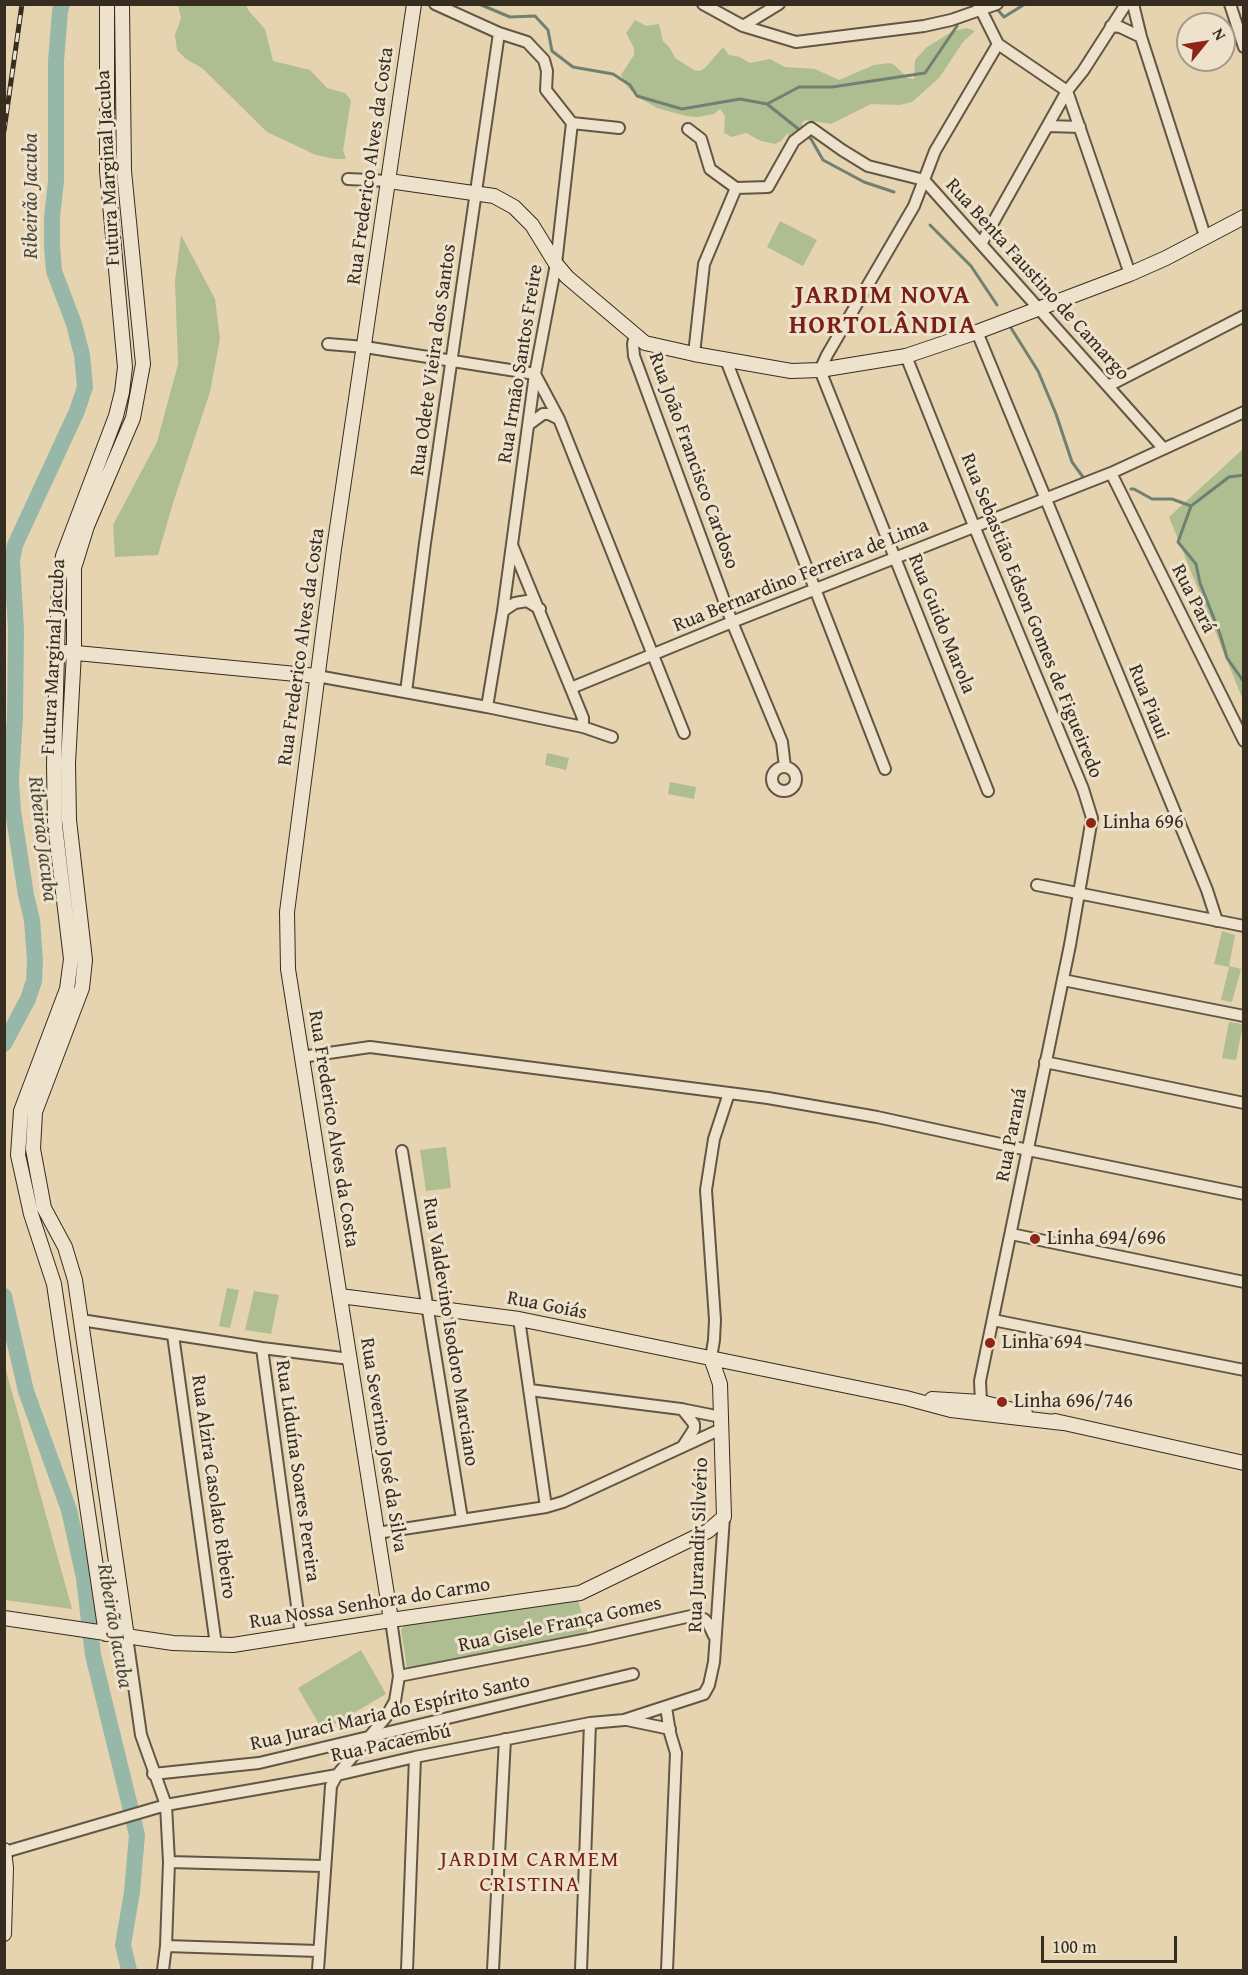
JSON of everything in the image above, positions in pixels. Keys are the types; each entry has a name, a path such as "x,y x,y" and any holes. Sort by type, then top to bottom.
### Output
{"street":[{"name":"Futura Marginal Jacuba","path":"102,1633 54,1284 30,1214 18,1155 21,1111 67,989 71,959 55,825 54,765 59,581 63,556 116,416 125,367 107,171 107,4"},
{"name":"Futura Marginal Jacuba","path":"122,4 124,171 143,364 134,418 87,526 74,568 74,652 68,763 69,820 85,960 82,988 35,1112 33,1149 44,1208 65,1247 75,1280 127,1636"},
{"name":"Rua Frederico Alves da Costa","path":"340,1296 288,969 286,912 334,549 414,4"},
{"path":"435,4 499,33 527,42 544,60 547,71 546,90 572,123 619,128"},
{"path":"703,4 743,26 796,42 924,26 980,7 997,4"},
{"path":"743,26 779,4"},
{"path":"981,244 1067,91 1083,71 1126,4"},
{"path":"1133,4 1141,37 1205,236"},
{"path":"1230,4 1244,47"},
{"path":"980,7 998,44 1067,91 1130,274"},
{"path":"1111,27 1120,27 1141,37"},
{"name":"Rua Odete Vieira dos Santos","path":"406,692 499,33"},
{"path":"820,370 914,206 935,151 998,44"},
{"name":"Rua Irmão Santos Freire","path":"487,707 503,611 535,374 556,264 572,123"},
{"path":"1048,126 1080,127"},
{"path":"688,129 701,139 710,169 736,189 704,264 694,354"},
{"name":"Rua Benta Faustino de Camargo","path":"736,189 768,187 794,141 807,129 814,129 868,166 924,180 1163,448"},
{"path":"348,179 389,180 494,196 514,207 532,225 556,264 567,277 645,343 791,371 820,370 906,356 977,332 1130,274 1244,217"},
{"path":"1108,386 1244,316"},
{"name":"Rua Piaui","path":"977,332 1207,890 1217,921"},
{"name":"Rua João Francisco Cardoso","path":"635,335 634,356 732,622 782,742 785,767"},
{"path":"328,344 365,347 535,374 559,419 684,733"},
{"name":"Rua Sebastião Edson Gomes de Figueiredo","path":"906,356 1083,789 1092,818 1080,895"},
{"path":"726,360 885,769"},
{"name":"Rua Guido Marola","path":"820,370 988,791"},
{"name":"Rua Bernardino Ferreira de Lima","path":"571,688 1111,472 1244,412"},
{"path":"528,425 543,414 559,419"},
{"name":"Rua Pará","path":"1111,472 1244,741"},
{"path":"512,545 583,718 583,728"},
{"path":"503,611 515,603 526,601 540,609"},
{"path":"56,651 317,676 487,707 612,736"},
{"path":"1037,885 1244,926"},
{"name":"Rua Paraná","path":"969,1409 980,1382 1080,895"},
{"path":"1063,980 1244,1016"},
{"path":"301,1057 370,1047 729,1093 877,1117 1244,1194"},
{"path":"1045,1062 1244,1103"},
{"path":"711,1358 715,1320 706,1190 714,1139 729,1093"},
{"name":"Rua Valdevino Isodoro Marciano","path":"402,1151 462,1519"},
{"path":"1011,1234 1244,1282"},
{"name":"Rua Goiás","path":"340,1296 519,1319 906,1398 1063,1423"},
{"name":"Rua Severino José da Silva","path":"337,1775 386,1717 395,1701 399,1676 340,1296"},
{"path":"58,1308 78,1306"},
{"path":"519,1319 546,1507"},
{"path":"993,1320 1244,1370"},
{"path":"62,1336 82,1327 173,1335 350,1359"},
{"name":"Rua Alzira Casolato Ribeiro","path":"173,1335 216,1645"},
{"name":"Rua Liduína Soares Pereira","path":"262,1348 301,1635"},
{"name":"Rua Jurandir Silvério","path":"666,1707 704,1694 709,1685 716,1639 723,1517 720,1384 711,1358"},
{"path":"720,1384 728,1373 746,1365"},
{"name":"Rua Paraná","path":"980,1382 981,1402"},
{"path":"530,1390 681,1409 721,1423"},
{"name":"Rua Goiás","path":"969,1409 981,1402 1063,1423 1244,1463"},
{"path":"681,1409 694,1424 694,1429 682,1446"},
{"path":"377,1533 546,1507 563,1502 682,1446 721,1423"},
{"name":"Rua Nossa Senhora do Carmo","path":"4,1618 173,1643 233,1645 580,1593 708,1531 723,1517"},
{"path":"371,1623 382,1612 388,1600"},
{"name":"Rua Gisele França Gomes","path":"399,1676 691,1616 704,1619 716,1639"},
{"path":"127,1636 141,1735 153,1774 166,1805 169,1862 163,1971"},
{"name":"Rua Juraci Maria do Espírito Santo","path":"153,1774 259,1763 633,1674"},
{"path":"666,1707 676,1753 667,1971"},
{"name":"Rua Pacaembú","path":"5,1852 166,1805 337,1775 415,1757 590,1723 624,1720 666,1707"},
{"name":"Rua Pacaembú","path":"624,1720 670,1729"},
{"path":"581,1971 590,1723"},
{"path":"493,1971 505,1739"},
{"path":"407,1971 415,1757"},
{"path":"318,1971 323,1866 330,1786 337,1775"},
{"path":"4,1934 5,1852"},
{"path":"169,1862 323,1866"},
{"path":"166,1946 318,1951"}],"green space":[{"path":"178,5 246,5 265,29 273,61 310,70 327,88 345,93 351,100 343,150 346,159 316,155 267,132 202,68 186,59 177,50 175,35 181,18"},
{"path":"635,20 646,26 659,24 663,41 675,58 694,70 700,71 705,68 723,47 729,55 740,57 750,63 770,59 785,67 815,69 839,80 874,65 890,63 908,78 914,79 915,60 927,47 953,31 967,28 975,31 963,42 939,78 912,102 900,105 871,104 831,124 806,120 802,122 803,127 810,132 790,146 788,133 775,144 761,141 746,133 732,137 724,133 725,116 720,109 714,114 698,117 686,116 657,108 636,96 621,75 634,55 634,48 626,33"},
{"path":"780,221 817,240 803,266 767,247"},
{"path":"181,235 215,299 220,339 210,392 158,555 115,557 113,525 157,442 178,364 175,281"},
{"path":"1243,449 1243,700 1169,517"},
{"path":"547,753 569,758 566,770 545,765"},
{"path":"670,782 696,787 694,799 668,794"},
{"path":"1222,931 1235,935 1229,966 1241,969 1232,1002 1221,1000 1229,967 1214,964"},
{"path":"1229,1022 1243,1024 1236,1060 1222,1058"},
{"path":"446,1147 451,1188 426,1191 420,1150"},
{"path":"227,1288 239,1290 230,1328 219,1326"},
{"path":"254,1291 279,1295 271,1334 245,1330"},
{"path":"5,1367 72,1609 5,1600"},
{"path":"577,1597 588,1634 409,1669 407,1667 401,1630 406,1623"},
{"path":"361,1650 386,1694 323,1731 298,1688"}],"waterway":[{"name":"Ribeirão Jacuba","path":"4,1044 28,999 34,981 35,961 32,920 13,811 11,780 15,716 16,630 12,560 15,545 77,411 85,387 82,355 74,324 54,271 52,246 56,181 56,61 62,4"},
{"path":"479,4 510,17 535,16 548,30 552,51 573,67 613,74 630,85 637,96 682,109 740,99 767,104 811,139 823,160 864,182 894,192"},
{"path":"997,9 1004,17 1025,4"},
{"path":"767,104 799,87 832,87 925,73 957,26"},
{"path":"930,225 971,266 997,305"},
{"path":"1011,328 1038,371 1056,414 1072,462 1083,477"},
{"path":"1191,506 1229,477 1244,475"},
{"path":"1131,489 1152,499 1172,499 1191,506 1178,542 1196,564 1200,583 1227,658 1244,682"},
{"name":"Ribeirão Jacuba","path":"4,1296 26,1391 69,1510 84,1578 93,1655 137,1835 132,1892 123,1945 129,1970"}],"railway":[{"path":"4,131 22,4"}],"place":[{"name":"Linha 696","path":"1091,823"},
{"name":"Linha 694/696","path":"1035,1239"},
{"name":"Linha 694","path":"990,1343"},
{"name":"Linha 696/746","path":"1002,1402"}],"district":[{"name":"JARDIM NOVA HORTOLÂNDIA","path":"883,311"},
{"name":"JARDIM CARMEM CRISTINA","path":"530,1872"}]}
